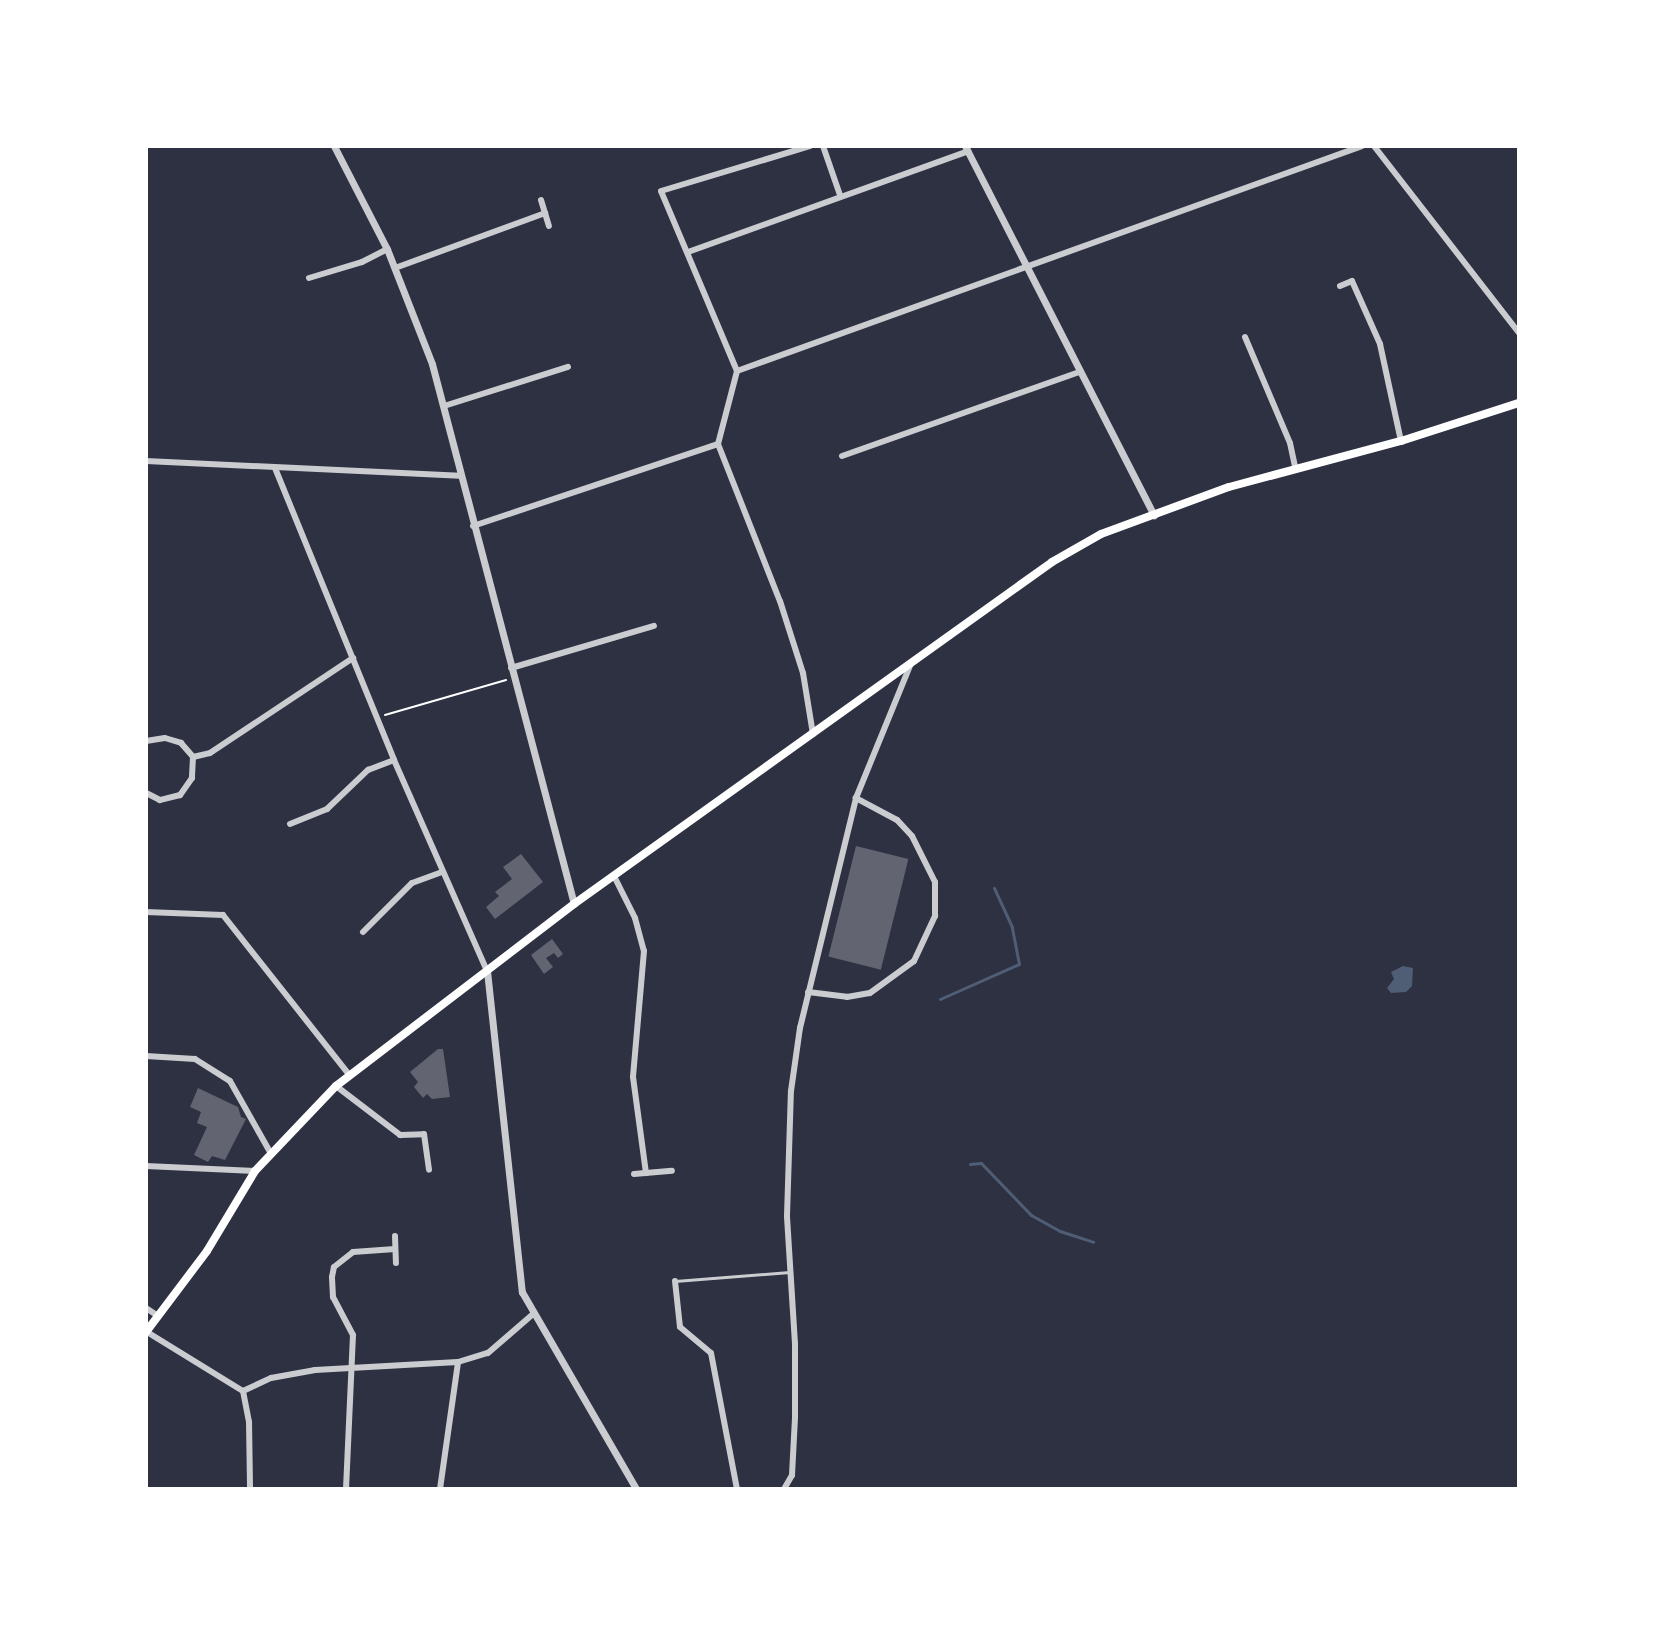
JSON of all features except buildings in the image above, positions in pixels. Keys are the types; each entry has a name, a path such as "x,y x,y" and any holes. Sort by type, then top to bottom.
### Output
{"main road":[{"path":"146,1332 207,1251 255,1171 336,1086 396,1037 574,904 1052,562 1101,534 1229,487 1295,466 1401,441 1519,403"}],"street":[{"path":"334,146 387,249 432,364 574,904"},
{"path":"810,146 661,191 737,371 718,444 780,601 803,673 813,734"},
{"path":"823,146 840,195"},
{"path":"737,371 1362,146"},
{"path":"1374,146 1519,333"},
{"path":"688,252 966,149 1055,316 1079,372 1154,516"},
{"path":"541,200 549,226"},
{"path":"395,268 545,213"},
{"path":"309,278 362,262 387,249"},
{"path":"1340,286 1352,281 1380,344 1401,441"},
{"path":"1245,337 1290,443 1295,466"},
{"path":"444,406 568,367"},
{"path":"842,456 1079,372"},
{"path":"473,526 718,444"},
{"path":"146,461 460,476"},
{"path":"275,468 394,760 487,971 522,1292 636,1489"},
{"path":"511,668 654,626"},
{"path":"193,757 210,753 353,658"},
{"path":"784,1489 792,1475 795,1417 795,1344 787,1216 791,1091 808,992 856,798 911,663"},
{"path":"146,741 165,738 181,743 193,757 192,778 180,795 160,800 146,793"},
{"path":"290,824 327,809 368,770 394,760"},
{"path":"808,992 847,997 870,993 914,961 935,916 935,882 912,836 897,820 856,798"},
{"path":"363,932 412,883 442,872"},
{"path":"614,876 635,918 644,951 633,1077 646,1173"},
{"path":"146,912 223,915 350,1076"},
{"path":"146,1056 195,1059 230,1081 270,1152"},
{"path":"336,1086 400,1135 424,1134 429,1170"},
{"path":"146,1166 255,1171"},
{"path":"634,1174 672,1171"},
{"path":"395,1236 396,1263"},
{"path":"346,1489 353,1335 331,1286 334,1267 360,1250 395,1249"},
{"path":"675,1281 680,1327 711,1353 737,1489"},
{"path":"146,1308 158,1316"},
{"path":"243,1391 271,1378 315,1370 458,1362 488,1353 533,1314"},
{"path":"146,1332 243,1391 249,1422 250,1489"},
{"path":"440,1489 458,1362"}],"lane":[{"path":"675,1281 790,1272"}],"path":[{"path":"376,717 513,678"}],"water":[{"path":"1403,966 1413,968 1412,986 1406,992 1391,993 1387,988 1394,979 1391,972"}],"waterway":[{"path":"940,999 1019,964 1012,927 994,888"},
{"path":"970,1164 981,1163 1031,1215 1060,1231 1093,1242"}]}
